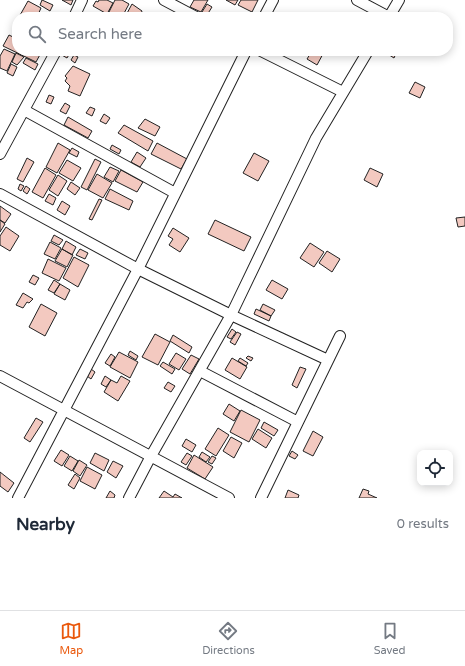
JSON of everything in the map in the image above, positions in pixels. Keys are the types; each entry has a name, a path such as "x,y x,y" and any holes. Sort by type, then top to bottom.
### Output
{"street":[{"path":"76,12 82,0"},
{"path":"164,0 187,12"},
{"path":"267,12 273,0"},
{"path":"357,0 380,12"},
{"path":"392,12 399,0"},
{"path":"0,154 53,56"},
{"path":"18,498 138,269 244,56"},
{"path":"271,56 343,92"},
{"path":"130,498 151,456 231,315 316,138 365,56"},
{"path":"24,110 175,193"},
{"path":"0,194 138,269 231,315 328,360"},
{"path":"261,498 340,336"},
{"path":"200,371 298,422"},
{"path":"0,376 229,498"}],"building":[{"path":"42,0 53,5 50,11 40,5"},
{"path":"62,0 73,0 71,5"},
{"path":"99,0 107,0 113,3 108,12 104,12 93,6 96,1 98,2"},
{"path":"115,0 122,0 129,4 125,12 109,12"},
{"path":"194,0 208,0 201,12 190,7"},
{"path":"226,0 238,0 235,5"},
{"path":"241,0 258,0 252,12 238,5"},
{"path":"28,1 41,8 39,12 22,12"},
{"path":"132,4 142,11 142,12 128,12"},
{"path":"207,4 212,7 209,12 202,12"},
{"path":"9,35 12,36 12,50 3,46"},
{"path":"4,49 12,53 12,56 14,56 7,71 0,68 0,56"},
{"path":"15,56 24,57 17,65 12,62"},
{"path":"24,56 39,56 36,62"},
{"path":"73,56 78,57 75,63 71,60"},
{"path":"309,56 322,56 317,65 307,59"},
{"path":"26,58 38,64 35,70 23,63"},
{"path":"11,64 17,67 13,76 7,73"},
{"path":"73,66 90,74 80,96 68,91 70,86 65,81 67,78 65,76"},
{"path":"415,82 425,87 420,98 409,93"},
{"path":"49,95 54,97 51,104 46,102"},
{"path":"65,103 70,106 66,114 60,111"},
{"path":"90,107 95,109 92,116 86,113"},
{"path":"104,114 110,118 106,124 100,121"},
{"path":"68,117 92,131 88,138 64,125"},
{"path":"145,119 160,127 155,136 138,128"},
{"path":"124,125 153,141 148,151 118,133"},
{"path":"58,143 70,150 57,173 46,167"},
{"path":"157,143 187,159 181,169 151,154"},
{"path":"112,145 121,150 119,154 110,149"},
{"path":"72,148 79,152 77,157 69,153"},
{"path":"137,152 146,158 140,167 131,162"},
{"path":"254,153 269,161 258,181 243,173"},
{"path":"27,158 34,162 23,182 17,179"},
{"path":"95,159 101,162 87,190 81,187"},
{"path":"67,160 81,168 73,181 59,173"},
{"path":"110,167 119,171 113,182 104,177"},
{"path":"45,168 56,175 43,198 32,192"},
{"path":"370,168 383,174 377,187 364,180"},
{"path":"121,170 143,182 137,192 115,181"},
{"path":"97,174 112,183 103,198 88,190"},
{"path":"58,175 67,181 58,196 49,190"},
{"path":"71,182 80,188 75,195 67,189"},
{"path":"20,184 24,186 21,191 18,189"},
{"path":"26,186 30,189 27,194 23,191"},
{"path":"110,189 133,201 129,210 105,199"},
{"path":"49,194 56,198 53,205 45,201"},
{"path":"99,199 102,200 92,220 89,219"},
{"path":"62,201 70,206 65,215 57,210"},
{"path":"0,206 11,214 5,223 0,220"},
{"path":"465,217 465,226 458,227 456,218"},
{"path":"0,220 5,224 0,232"},
{"path":"215,220 251,237 244,251 208,234"},
{"path":"6,227 19,236 10,251 0,245 0,236"},
{"path":"173,228 189,238 180,252 169,245 173,239 168,236"},
{"path":"54,235 63,240 59,245 51,241"},
{"path":"66,241 76,247 72,255 62,249"},
{"path":"50,242 61,248 55,259 44,254"},
{"path":"310,243 324,252 314,267 300,258"},
{"path":"62,249 73,255 67,267 55,261"},
{"path":"80,249 88,253 85,259 76,255"},
{"path":"327,251 340,259 332,272 319,263"},
{"path":"74,257 89,265 78,287 63,278"},
{"path":"48,259 66,268 59,281 42,273"},
{"path":"33,275 39,278 35,285 29,282"},
{"path":"54,280 60,284 54,293 48,290"},
{"path":"272,280 288,289 282,299 266,290"},
{"path":"60,284 70,290 65,300 54,294"},
{"path":"23,293 33,299 29,303 27,302 23,308 16,305"},
{"path":"41,304 57,313 45,336 29,327"},
{"path":"263,304 275,310 271,316 260,310"},
{"path":"256,309 271,316 269,321 254,314"},
{"path":"232,329 236,332 231,339 227,337"},
{"path":"237,332 241,334 235,345 230,342"},
{"path":"155,334 170,342 158,365 142,357"},
{"path":"173,335 192,347 189,353 170,341"},
{"path":"130,351 138,356 136,360 128,355"},
{"path":"119,352 138,362 130,378 110,367"},
{"path":"176,353 186,359 179,370 169,364"},
{"path":"111,354 115,357 110,366 105,363"},
{"path":"191,355 199,359 190,374 182,369"},
{"path":"248,356 253,358 251,361 246,358"},
{"path":"232,358 247,367 240,379 225,370"},
{"path":"240,358 248,363 246,366 238,361"},
{"path":"163,362 175,369 172,374 160,366"},
{"path":"300,367 306,369 297,388 292,385"},
{"path":"91,369 95,372 91,379 87,376"},
{"path":"105,376 111,380 106,387 101,384"},
{"path":"121,376 130,381 118,401 104,392 111,380 117,383"},
{"path":"168,382 175,386 171,392 164,388"},
{"path":"229,404 240,411 234,421 223,414"},
{"path":"241,410 260,420 249,442 230,432"},
{"path":"36,418 43,422 30,442 24,438"},
{"path":"264,422 278,430 274,436 261,428"},
{"path":"218,428 229,435 216,456 205,449"},
{"path":"258,429 272,438 266,448 252,439"},
{"path":"313,431 323,437 313,456 303,451"},
{"path":"231,437 242,443 234,458 223,451"},
{"path":"186,439 196,445 192,452 182,446"},
{"path":"61,450 69,455 62,466 54,461"},
{"path":"292,451 298,455 295,459 289,456"},
{"path":"202,452 210,457 206,462 199,457"},
{"path":"95,453 109,460 104,471 90,463"},
{"path":"187,453 192,456 186,465 181,462"},
{"path":"194,455 213,467 205,479 187,468"},
{"path":"70,456 78,461 72,471 64,466"},
{"path":"212,456 216,458 212,464 208,462"},
{"path":"79,460 87,465 80,476 73,471"},
{"path":"113,461 123,466 116,478 107,472"},
{"path":"87,467 102,475 95,489 80,481"},
{"path":"0,472 14,483 8,492 0,486"},
{"path":"75,474 80,478 74,489 68,485"},
{"path":"363,489 369,491 368,494 377,498 359,498"},
{"path":"288,490 299,495 298,498 285,498"},
{"path":"110,491 115,495 114,498 106,498"},
{"path":"164,491 173,497 175,494 182,498 159,498"}]}
